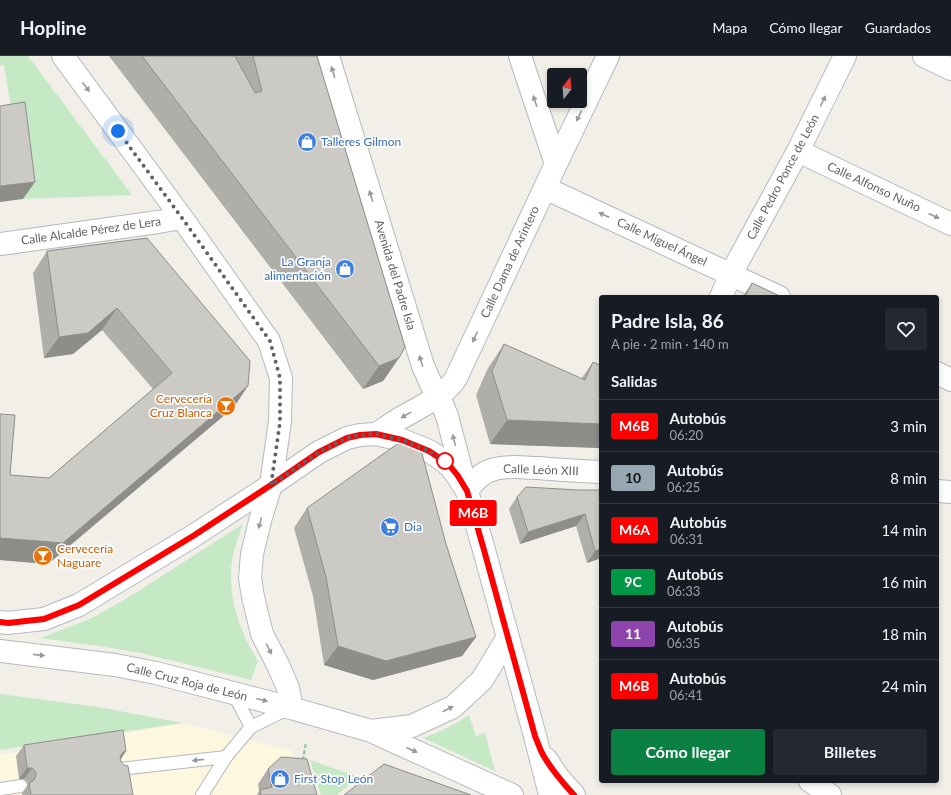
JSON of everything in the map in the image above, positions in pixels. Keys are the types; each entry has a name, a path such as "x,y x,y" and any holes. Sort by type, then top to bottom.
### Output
{"street":[{"path":"63,56 270,341 280,378 280,422 271,485 252,554 250,578 262,634 288,688 291,708"},
{"name":"Avenida del Padre Isla","path":"328,56 423,366 447,416 550,795"},
{"path":"520,56 556,164"},
{"name":"Calle Dama de Arintero","path":"376,434 437,397 452,385 608,56"},
{"name":"Calle Pedro Ponce de León","path":"722,295 731,274 798,151 845,56"},
{"path":"924,56 951,69"},
{"name":"Calle Alfonso Nuño","path":"798,151 951,224"},
{"name":"Calle Miguel Ángel","path":"545,188 774,295"},
{"name":"Calle Alcalde Pérez de Lera","path":"0,244 182,218"},
{"path":"939,374 951,380"},
{"path":"0,622 8,623 44,619 79,605 193,536 319,452 347,438 376,434"},
{"name":"Avenida del Padre Isla","path":"376,434 402,440 429,451 450,466 467,491"},
{"name":"Calle León XIII","path":"467,491 478,477 495,469 518,467 599,472"},
{"path":"939,492 951,492"},
{"name":"Calle Cruz Roja de León","path":"371,731 412,726 453,707 482,680 508,637"},
{"name":"Calle Cruz Roja de León","path":"0,651 115,665 156,673 291,708 371,731 512,795"},
{"path":"535,736 542,752 554,771 574,795"},
{"path":"813,783 830,795"}],"lane":[{"path":"233,693 251,727"},
{"path":"202,795 226,757 251,727 291,708"},
{"path":"120,768 226,757"},
{"path":"0,789 20,786"}],"path":[{"path":"305,766 302,759 306,742"}],"shaded area":[{"path":"183,723 292,751 302,795 0,795 0,755"}],"green space":[{"path":"0,56 28,56 132,195 23,199 13,119 4,65 0,65"},
{"path":"243,524 236,543 231,570 233,599 238,621 247,642 258,661 251,680 141,653 41,638 92,618 126,599"},
{"path":"0,694 98,707 183,723 0,750"},
{"path":"469,715 476,736 485,733 495,771 423,738 447,728"},
{"path":"310,760 358,777 337,795 321,795"}],"building":[{"path":"142,56 235,56 255,93 262,91 253,56 317,56 405,347 399,358 379,366"},
{"path":"25,102 35,182 0,186 0,106"},
{"path":"147,238 250,361 248,386 63,543 0,538 0,414 15,415 10,475 49,478 172,373 117,308 88,333 59,337 47,251"},
{"path":"752,283 778,295 746,295"},
{"path":"504,344 585,380 593,362 599,365 599,424 507,420 492,371"},
{"path":"400,442 421,450 446,544 476,637 386,661 338,646 326,577 307,508"},
{"path":"526,487 599,490 599,550 595,551 585,514 528,532 517,497"},
{"path":"123,730 126,751 123,752 120,759 124,765 128,766 133,795 31,795 29,783 33,781 36,775 32,768 27,768 24,745"},
{"path":"281,757 307,759 317,795 261,795 260,790 272,787 268,769"},
{"path":"384,764 471,795 344,795"}],"bus line":[{"name":"M6B","path":"0,622 8,623 44,619 79,605 193,536 319,452 347,438 376,434 402,440 429,451 450,466 467,491 535,736 550,765 558,777 574,795"}],"place":[{"name":"Talleres Gilmon","path":"307,142"},
{"name":"La Granja alimentación","path":"345,269"},
{"name":"Cervecería Cruz Blanca","path":"226,406"},
{"name":"Dia","path":"390,527"},
{"name":"Cervecería Naguare","path":"43,556"},
{"name":"First Stop León","path":"280,779"}],"route":[{"path":"118,131 270,341 280,378 280,422 271,485 319,452 347,438 360,435 376,434 402,440 429,451 445,461"}]}
